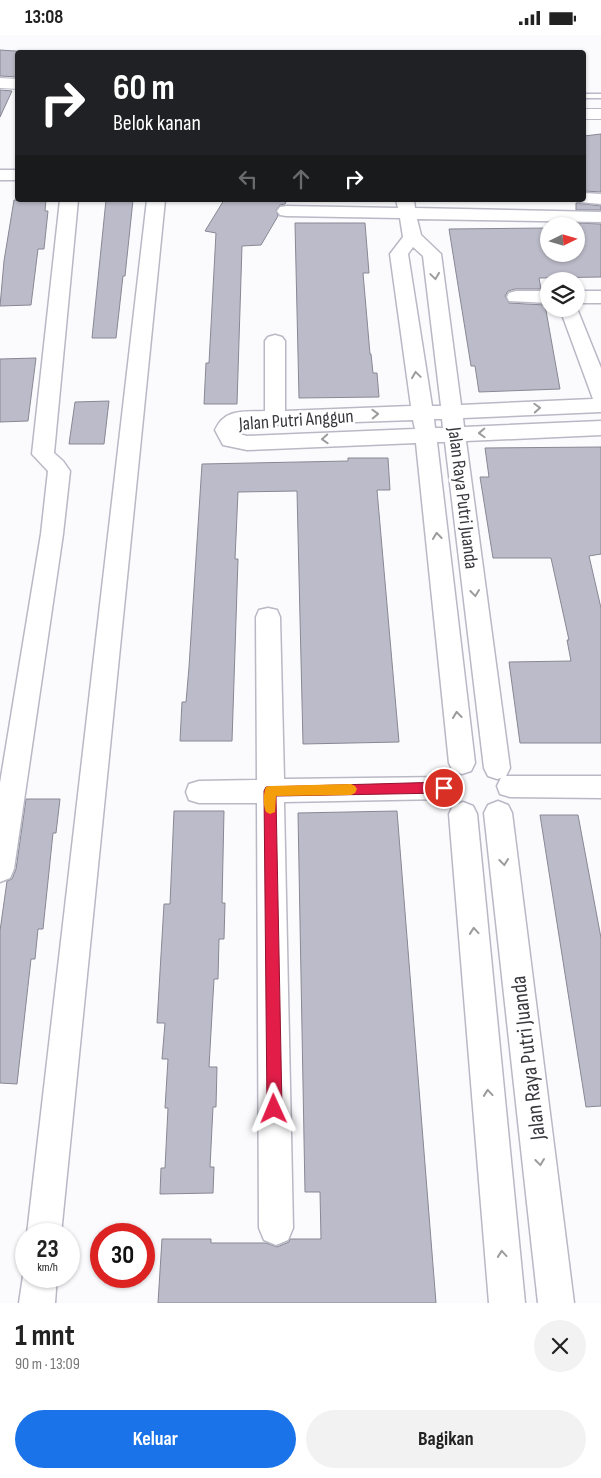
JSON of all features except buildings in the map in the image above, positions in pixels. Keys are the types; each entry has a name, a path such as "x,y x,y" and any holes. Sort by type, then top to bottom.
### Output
{"street":[{"path":"0,83 15,84"},
{"path":"586,114 601,114"},
{"path":"0,175 15,175"},
{"path":"586,198 601,199"},
{"path":"0,869 8,763 52,534 59,471 56,465 43,454 69,202"},
{"path":"45,1223 156,202"},
{"path":"406,207 412,237"},
{"path":"286,211 406,207 601,217"},
{"name":"Jalan Raya Putri Juanda","path":"462,763 426,435 399,254 412,237 432,253 502,789 556,1303"},
{"path":"516,297 540,297"},
{"path":"585,297 601,297"},
{"path":"572,317 601,395"},
{"path":"275,341 275,418"},
{"name":"Jalan Putri Anggun","path":"601,405 454,423 426,435 247,443 231,440 226,430 230,423 238,419 422,412 454,423 601,428"},
{"path":"268,617 276,1228"},
{"path":"474,761 486,763 502,789 487,818 475,818 463,814 453,807 447,798 444,788 447,777 453,769 462,763 474,761"},
{"path":"502,789 601,787"},
{"path":"199,792 444,788"},
{"name":"Jalan Raya Putri Juanda","path":"463,814 506,1303"},
{"path":"37,1303 39,1288"}],"lane":[{"path":"586,96 601,96"}],"slow traffic":[{"path":"270,809 270,791 351,789"}],"route":[{"path":"274,1109 270,791 444,788"}]}
